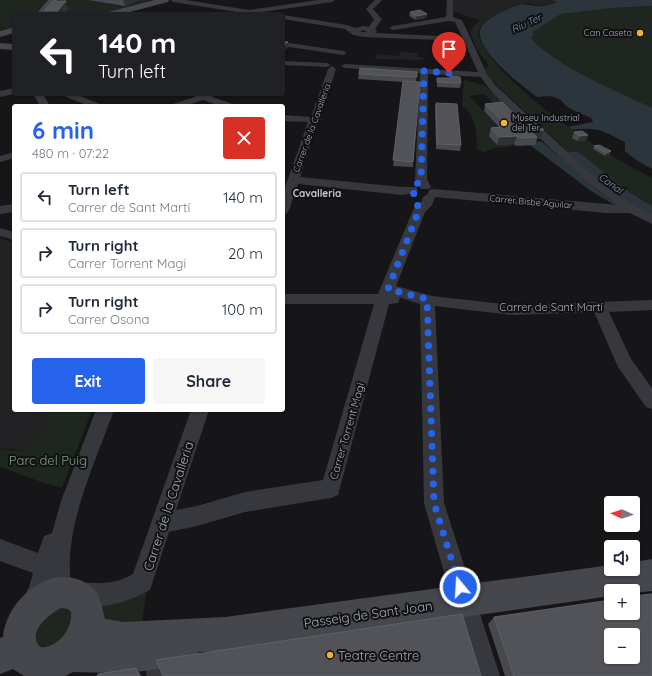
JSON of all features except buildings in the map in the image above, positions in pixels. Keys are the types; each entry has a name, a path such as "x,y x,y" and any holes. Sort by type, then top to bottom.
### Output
{"street":[{"path":"43,12 53,0"},
{"path":"119,12 165,0"},
{"path":"173,0 240,12"},
{"path":"243,0 245,12"},
{"path":"251,12 316,1 332,0"},
{"path":"341,64 348,48 378,19 370,9 379,0"},
{"path":"449,19 450,0"},
{"path":"316,1 328,10"},
{"path":"201,11 211,6"},
{"path":"285,17 332,24 365,31 467,39"},
{"path":"332,24 341,20 365,31 449,19 458,20 483,75 500,94 561,154 599,186 630,209 652,220"},
{"path":"0,34 12,31"},
{"path":"285,44 348,48"},
{"path":"285,63 330,67 336,62 342,63 341,64 483,75"},
{"path":"285,69 298,64"},
{"name":"Carrer de la Cavalleria","path":"285,202 290,182 316,120 330,67"},
{"path":"421,190 424,71"},
{"path":"0,94 12,92"},
{"path":"72,96 92,104"},
{"path":"200,96 224,104"},
{"path":"182,104 206,96"},
{"path":"285,118 316,120"},
{"path":"0,159 12,156"},
{"name":"Carrer Bisbe Aguilar","path":"290,182 402,191 421,190 606,209 630,209"},
{"name":"Carrer Torrent Magi","path":"161,523 197,516 245,502 331,488 385,294 419,210 428,202 421,190"},
{"path":"0,210 12,208"},
{"path":"0,232 12,235"},
{"name":"Carrer de Sant Martí","path":"285,299 385,294 514,310 652,305"},
{"path":"427,299 434,503 487,676"},
{"path":"599,307 624,362 652,402"},
{"path":"68,594 50,596 37,604 15,640 23,655 29,661 38,665 48,665 59,661 78,645 84,635 68,594 57,581 58,555 65,520 103,412"},
{"name":"Carrer de la Cavalleria","path":"0,550 68,594 114,595 130,589 142,582 199,412"},
{"name":"Passeig de Sant Joan","path":"68,594 93,631 106,637 124,639 225,634 652,575"},
{"path":"69,654 137,656 156,665 179,648 225,634"}],"shaded area":[{"path":"452,0 552,0 558,2 537,6 528,3 514,6 511,9 507,9 480,20 450,11"},
{"path":"400,52 418,53 418,57 423,57 423,60 375,59 376,54 399,56"},
{"path":"0,238 12,242 12,412 53,412 26,451 0,448"}],"green space":[{"path":"0,0 48,0 37,12 12,12 12,27 0,30"},
{"path":"63,0 152,0 109,12 54,12"},
{"path":"652,6 652,108 604,86 572,69 556,59 531,38 531,32 561,14 612,8"},
{"path":"509,9 487,20 479,30 481,43 492,59 527,94 548,112 586,140 618,160 652,178 652,206 566,153 564,148 491,80 485,69 489,66 476,48 470,32 476,23"},
{"path":"464,80 484,85 510,109 503,112 484,94 469,96 517,146 494,148 484,152 477,149 475,125 470,114 462,106"},
{"name":"Parc del Puig","path":"53,412 91,412 62,488 0,467 0,448 26,451"},
{"path":"147,587 141,630 111,630 97,604"},
{"path":"58,604 76,611 63,647 35,647 33,626"}],"water":[{"name":"Riu Ter","path":"552,0 652,0 652,6 612,8 561,14 532,32 534,34 531,38 542,49 556,59 588,78 652,108 652,169 636,160 625,151 625,142 595,129 573,130 568,127 593,122 591,118 570,109 561,100 551,96 537,97 499,65 483,44 480,34 482,26 492,17 507,9 519,5 526,4 542,6 557,2"},
{"path":"541,141 597,190 621,206 618,207 591,191 530,145 534,145 532,142"},
{"name":"Canal","path":"577,151 629,192 652,206 652,216 616,194 566,153"}],"place":[{"name":"Can Caseta","path":"640,33"},
{"name":"Museu Industrial del Ter","path":"504,123"},
{"name":"Teatre Centre","path":"330,655"}],"district":[{"name":"Cavalleria","path":"317,193"}],"route":[{"path":"449,73 424,71 421,179 412,190 419,210 388,289 427,299 434,503 460,587"}]}
